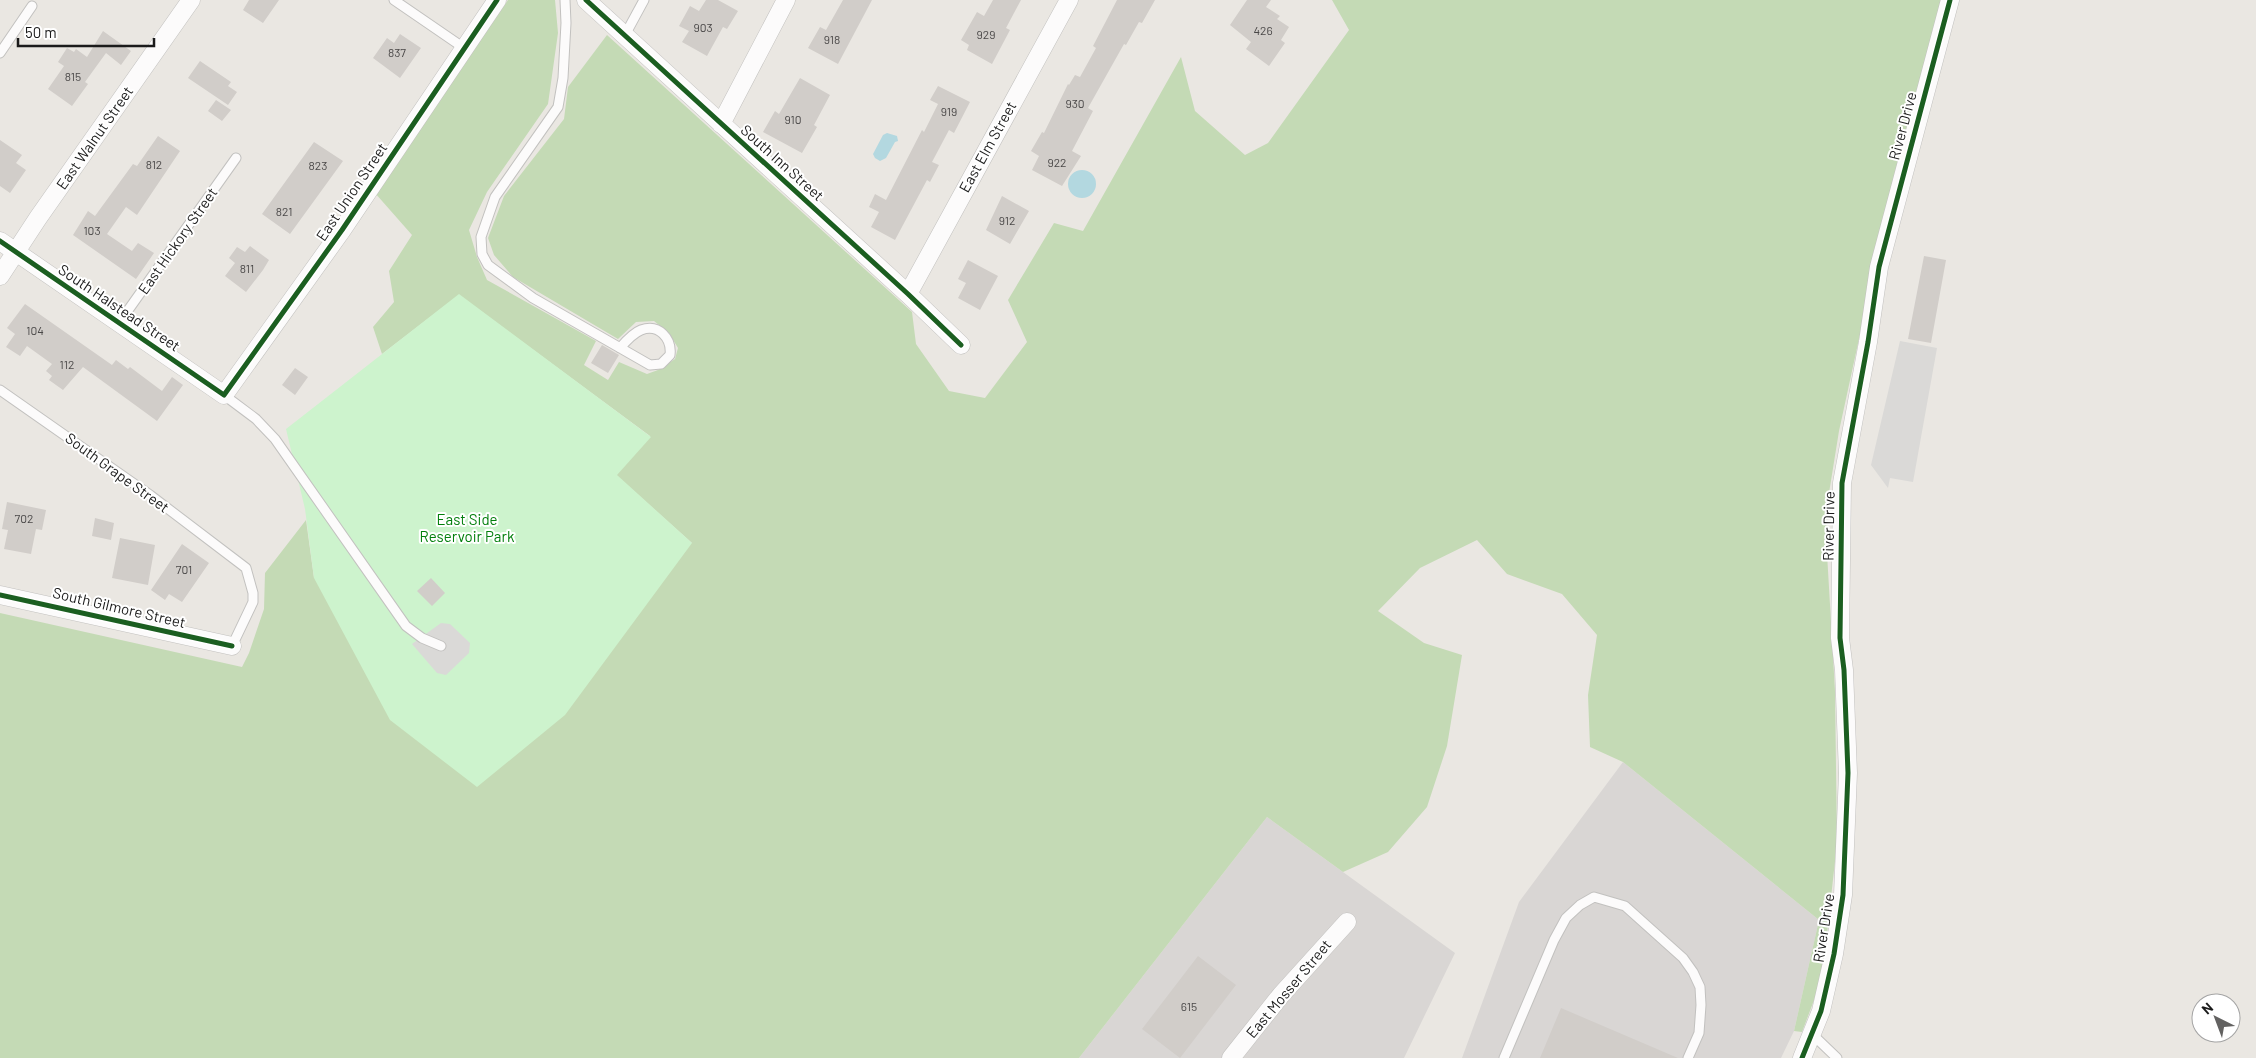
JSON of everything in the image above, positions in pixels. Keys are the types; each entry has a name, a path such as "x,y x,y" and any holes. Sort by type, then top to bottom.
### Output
{"street":[{"name":"East Walnut Street","path":"0,276 191,0"},
{"name":"East Union Street","path":"224,395 342,230 496,0"},
{"name":"South Inn Street","path":"586,0 908,294 961,345"},
{"path":"721,124 786,0"},
{"name":"East Elm Street","path":"908,294 1070,0"},
{"name":"River Drive","path":"1802,1058 1813,1035 1821,1011 1834,954 1843,895 1848,773 1844,670 1840,638 1842,483 1868,342 1878,267 1950,0"},
{"name":"South Halstead Street","path":"0,241 224,395"},
{"name":"South Gilmore Street","path":"0,595 232,646"},
{"name":"East Mosser Street","path":"1231,1058 1281,995 1347,922"}],"lane":[{"path":"394,0 464,48"},
{"path":"565,0 566,23 563,78 558,107 495,197 481,237 482,254 488,265 520,290 620,348 650,365 661,364 670,355 671,346 666,336 656,330 647,328 632,335 620,348"},
{"path":"625,34 644,0"},
{"path":"0,53 32,6"},
{"name":"East Hickory Street","path":"120,324 236,158"},
{"name":"South Grape Street","path":"0,390 234,557 246,568 253,592 253,602 232,646"},
{"name":"South Halstead Street","path":"224,395 256,419 275,439 406,626 422,638 440,646"},
{"path":"1504,1058 1554,940 1566,918 1580,905 1594,897 1625,906 1683,958 1693,972 1700,987 1701,1005 1698,1033 1688,1058"},
{"path":"1813,1035 1837,1058"}],"shaded area":[{"path":"1900,341 1937,348 1913,482 1890,478 1888,488 1871,465"},
{"path":"441,623 450,624 470,643 469,653 446,675 437,673 412,644"},
{"path":"1623,762 1819,920 1794,1031 1781,1058 1462,1058 1519,902"},
{"path":"1267,817 1455,953 1404,1058 1079,1058"}],"green space":[{"path":"508,0 555,0 558,33 548,104 487,192 469,230 477,257 487,280 596,341 584,365 608,380 619,362 647,374 658,370 675,359 678,348 669,333 654,321 636,322 618,339 513,277 494,255 488,238 504,196 564,119 568,87 607,35 912,312 916,344 949,391 985,398 1027,342 1008,300 1054,223 1083,231 1181,57 1195,111 1245,155 1268,143 1349,30 1332,0 1953,0 1867,302 1839,431 1829,493 1826,536 1835,691 1837,843 1822,979 1802,1032 1794,1031 1819,920 1623,762 1590,747 1588,695 1597,635 1562,594 1507,574 1477,540 1420,568 1378,611 1424,643 1462,655 1447,746 1427,807 1388,852 1343,872 1267,817 1079,1058 0,1058 0,613 242,667 249,653 264,609 265,573 306,520 314,578 692,543 616,475 650,436 459,295 382,354 373,327 394,302 389,271 412,235 375,193"},
{"name":"East Side Reservoir Park","path":"459,294 651,437 617,475 692,543 565,715 477,787 390,720 314,578 305,509 286,429"}],"water":[{"path":"887,133 897,136 898,141 895,142 886,158 880,161 873,154 883,135"},
{"path":"1082,170 1092,174 1096,184 1092,194 1082,198 1072,194 1068,184 1072,174"}],"building":[{"path":"249,0 279,0 263,23 243,10"},
{"path":"706,0 718,0 738,11 727,29 723,27 707,56 682,42 689,31 679,26 690,6 699,11"},
{"path":"843,0 872,0 838,64 808,48 820,27 826,30"},
{"path":"993,0 1021,0 1006,28 1010,30 992,64 967,50 969,45 961,40 977,12 984,16"},
{"path":"1117,0 1155,0 1142,23 1139,22 1126,45 1124,44 1088,108 1093,111 1072,151 1081,156 1062,186 1032,170 1039,156 1031,151 1042,132 1044,133 1068,84 1075,75 1080,77 1096,48 1093,46"},
{"path":"1247,0 1271,0 1266,7 1280,16 1277,19 1289,27 1281,40 1285,43 1269,66 1246,49 1251,42 1230,25"},
{"path":"103,31 131,51 121,65 106,53 85,82 88,84 72,106 48,89 64,66 58,62 67,48 74,52 76,49 87,57"},
{"path":"400,34 421,48 400,78 373,58 387,38 394,43"},
{"path":"200,61 231,82 228,86 237,92 228,105 188,78"},
{"path":"800,78 830,95 814,125 817,127 802,153 763,132 775,111 779,114"},
{"path":"938,86 970,102 954,133 949,130 932,162 939,165 930,182 927,180 895,240 871,227 879,212 869,207 875,194 886,200 922,130 924,132 938,104 930,100"},
{"path":"216,100 231,110 222,121 208,111"},
{"path":"158,136 180,151 137,215 126,207 107,234 132,251 138,243 154,253 136,279 73,235 88,211 95,216 133,164 137,166"},
{"path":"0,140 22,155 16,163 26,170 10,193 0,186"},
{"path":"314,142 343,161 290,234 262,214"},
{"path":"1002,196 1029,211 1010,244 986,230"},
{"path":"250,246 269,260 246,292 225,276 235,263 229,258 237,247 245,252"},
{"path":"1924,256 1946,260 1931,343 1908,339"},
{"path":"968,260 998,276 980,310 958,298 966,283 958,279"},
{"path":"25,304 112,365 116,360 128,369 130,367 162,391 172,377 183,385 157,421 83,367 63,390 49,380 52,376 46,371 52,364 27,346 20,356 6,347 15,334 7,328"},
{"path":"602,345 619,355 608,373 591,363"},
{"path":"295,368 308,377 295,395 282,385"},
{"path":"7,502 46,510 42,530 36,529 31,554 4,549 8,530 2,529"},
{"path":"95,518 114,523 111,540 92,536"},
{"path":"120,538 155,545 148,585 112,578"},
{"path":"182,544 209,563 182,602 169,594 165,600 151,590"},
{"path":"431,578 445,593 432,606 417,591"},
{"path":"1198,956 1236,985 1180,1058 1142,1029"},
{"path":"1561,1008 1678,1058 1540,1058"}],"cycle path":[{"path":"0,241 224,395 342,230 497,0"},
{"path":"586,0 908,294 961,345"},
{"path":"1802,1058 1821,1011 1834,954 1843,895 1848,773 1844,670 1840,638 1842,483 1868,342 1879,267 1950,0"},
{"path":"0,595 232,646"}]}
